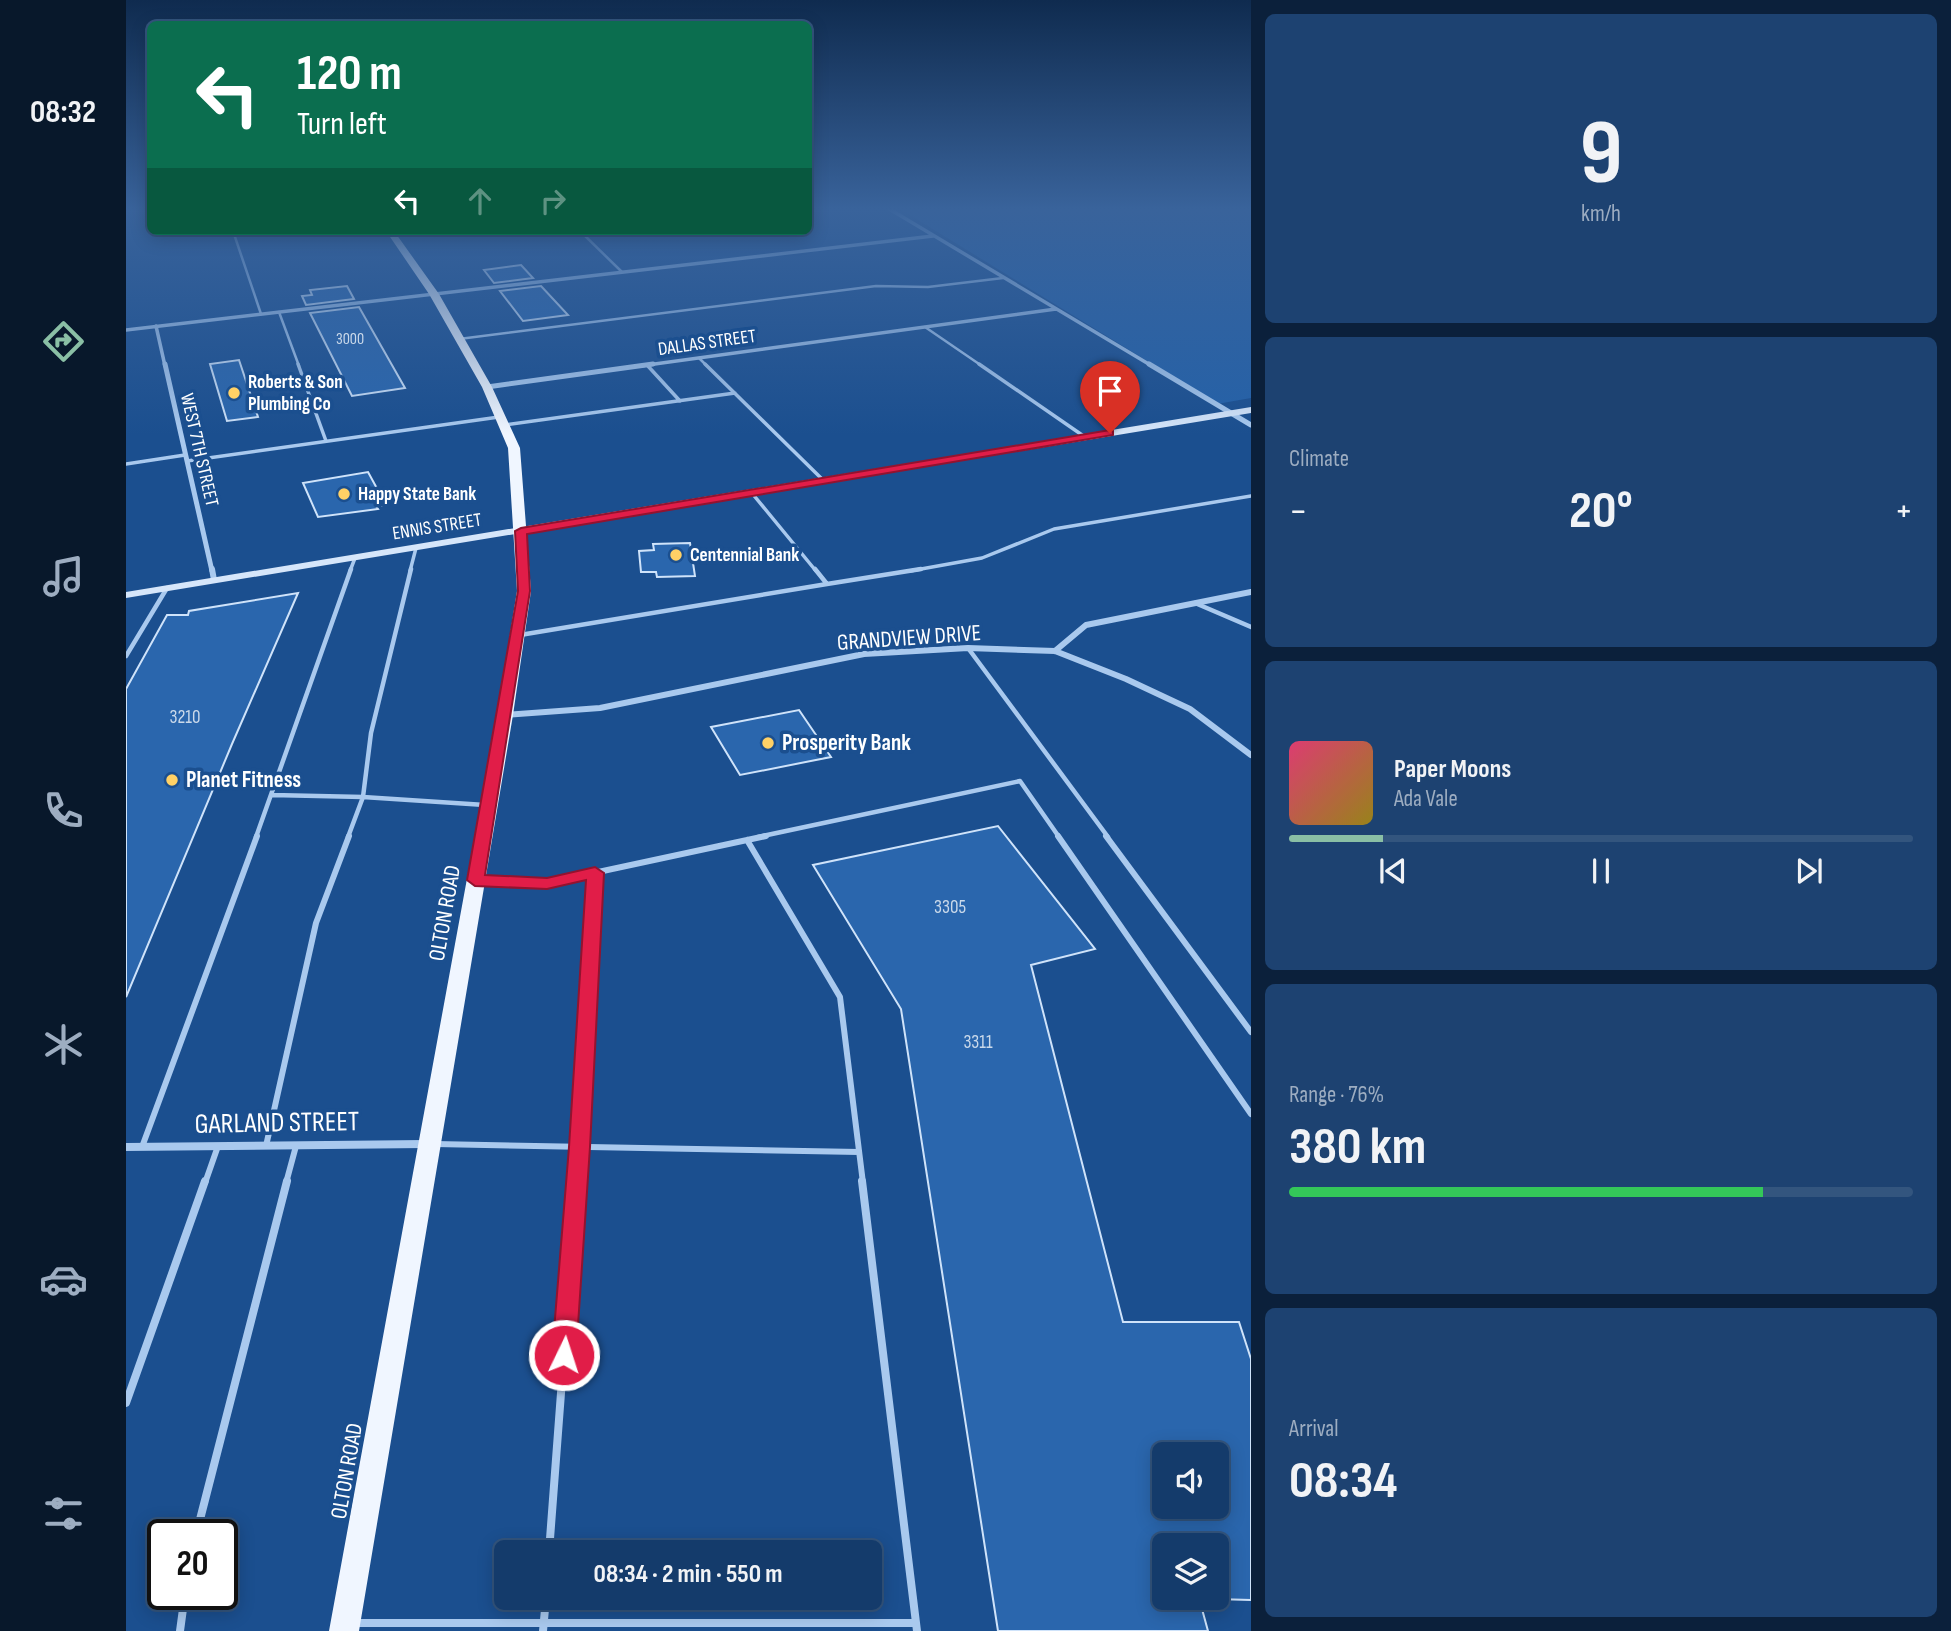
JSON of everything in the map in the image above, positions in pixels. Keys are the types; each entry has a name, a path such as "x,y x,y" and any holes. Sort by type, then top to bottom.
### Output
{"main road":[{"name":"OLTON ROAD","path":"345,1627 505,715 524,591 514,448 486,387 426,283"},
{"name":"ENNIS STREET","path":"126,595 1251,410"}],"street":[{"path":"126,330 527,283"},
{"path":"1012,283 1251,425"},
{"name":"DALLAS STREET","path":"486,387 1056,309"},
{"name":"WEST 7TH STREET","path":"156,326 214,580"},
{"path":"1055,652 1086,625 1251,592"},
{"name":"GRANDVIEW DRIVE","path":"505,715 600,708 864,654 968,648 1055,652 1126,679 1190,709 1251,755"},
{"name":"GARLAND STREET","path":"126,1147 429,1144"}],"lane":[{"path":"251,283 261,314"},
{"path":"459,339 876,286 928,287 960,283"},
{"path":"279,312 326,441"},
{"path":"925,327 1085,437"},
{"path":"699,358 823,480"},
{"path":"647,365 680,401"},
{"path":"126,464 735,393"},
{"path":"751,492 827,583"},
{"path":"517,636 827,583 963,563 1054,529 1251,496"},
{"path":"266,1146 316,923 363,797 372,733 416,548"},
{"path":"142,1147 272,795 355,558"},
{"path":"126,656 167,588"},
{"path":"1195,603 1251,627"},
{"path":"968,648 1251,1032"},
{"path":"475,880 547,883 1020,780 1251,1114"},
{"path":"272,795 363,797 488,805"},
{"path":"345,1627 917,1627 840,997 747,840"},
{"path":"550,1540 580,1147 595,873"},
{"path":"429,1144 859,1152"},
{"path":"126,1403 218,1146"},
{"path":"200,1519 296,1146"},
{"path":"180,1631 183,1610"}],"shaded area":[{"path":"1021,283 1251,283 1251,398 1217,404"}],"building":[{"path":"347,286 354,299 306,305 302,296 312,295 310,290"},
{"path":"541,286 568,315 523,321 500,291"},
{"path":"359,307 405,388 352,396 310,313"},
{"name":"Roberts & Son Plumbing Co","path":"239,360 258,417 227,421 210,364"},
{"name":"Happy State Bank","path":"368,472 386,505 376,506 378,509 318,517 303,483"},
{"name":"Centennial Bank","path":"690,543 695,576 657,577 656,572 641,572 639,551 654,550 653,544"},
{"path":"298,593 126,997 126,689 167,615 188,615 189,611"},
{"name":"Prosperity Bank","path":"799,710 831,757 740,775 711,727"},
{"path":"998,826 1095,949 1031,965 1123,1322 1239,1322 1251,1359 1251,1600 1229,1599 1229,1533 1152,1533 1152,1610 1202,1610 1208,1631 998,1631 901,1009 813,865"}],"place":[{"name":"Roberts & Son Plumbing Co","path":"234,393"},
{"name":"Happy State Bank","path":"344,494"},
{"name":"Centennial Bank","path":"676,555"},
{"name":"Prosperity Bank","path":"768,743"},
{"name":"Planet Fitness","path":"172,780"}],"route":[{"path":"564,1355 580,1147 595,873 547,883 475,880 524,591 521,531 1110,433"}]}
